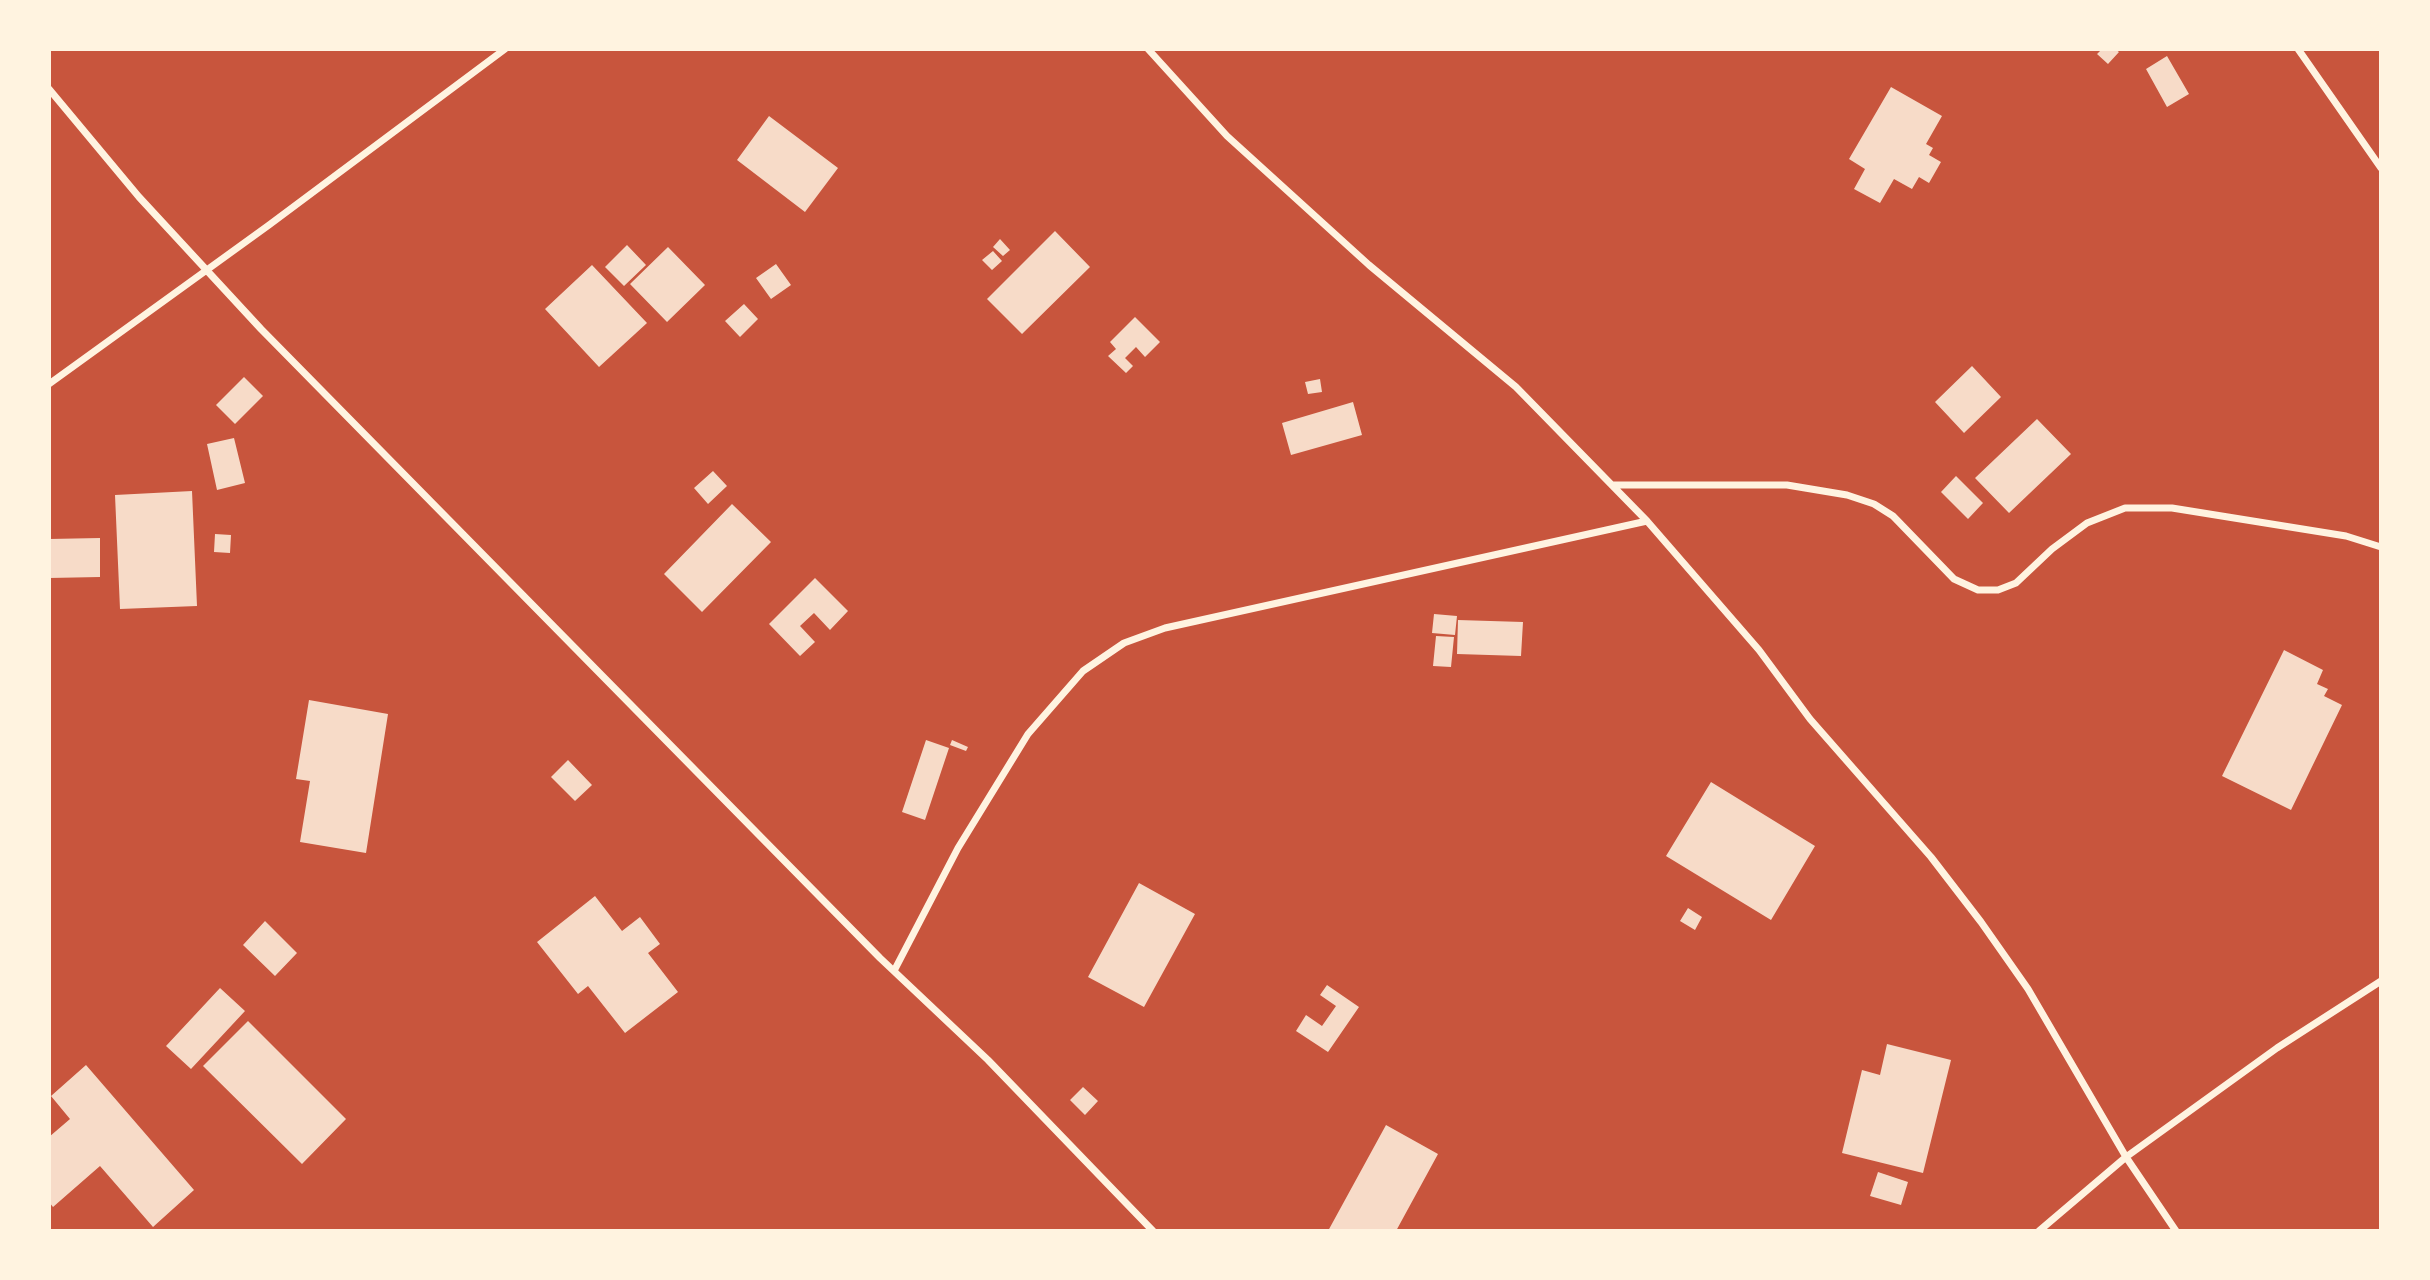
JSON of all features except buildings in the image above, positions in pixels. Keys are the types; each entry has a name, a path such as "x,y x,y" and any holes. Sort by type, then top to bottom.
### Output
{"street":[{"path":"49,384 505,49"},
{"path":"1148,49 1227,136 1370,265 1516,387 1647,521 1759,650 1810,719 1931,857 1981,922 2035,1001 2126,1157 2176,1231"},
{"path":"2298,49 2381,168"},
{"path":"49,89 139,197 357,428 894,971 988,1060 1153,1231"},
{"path":"1612,485 1787,485 1847,495 1874,504 1893,516 1954,579 1978,590 1998,590 2016,583 2052,549 2087,523 2125,508 2185,510 2346,536 2381,547"},
{"path":"894,971 958,848 1028,734 1083,671 1124,643 1166,628 1647,521"},
{"path":"2039,1231 2126,1157 2277,1048 2381,981"}]}
